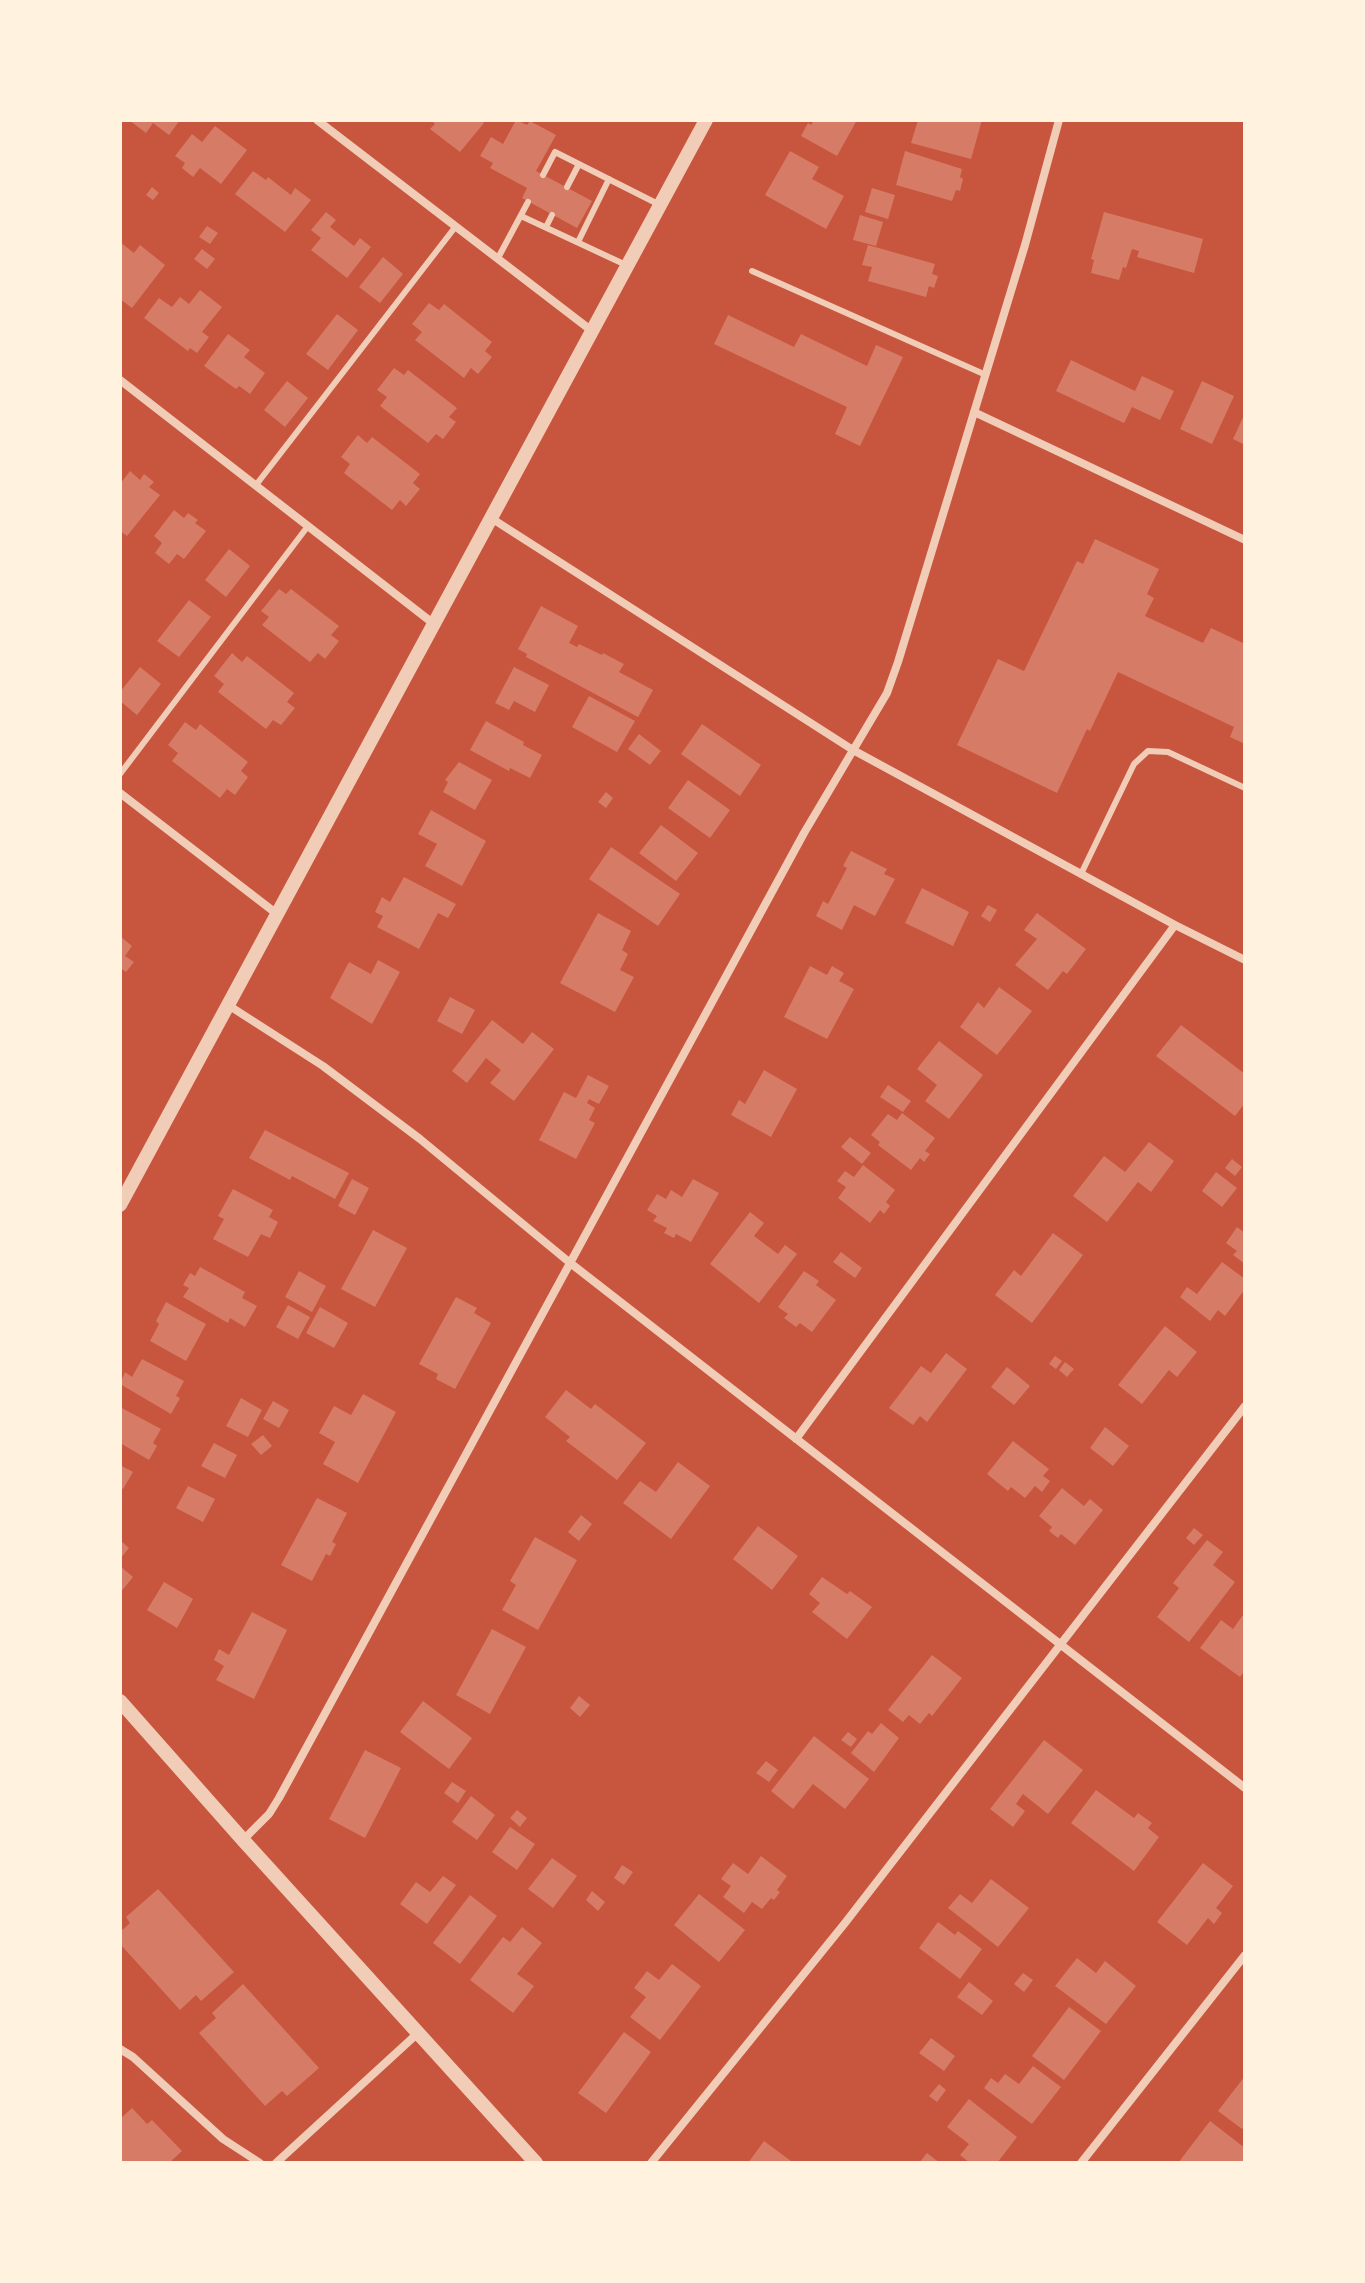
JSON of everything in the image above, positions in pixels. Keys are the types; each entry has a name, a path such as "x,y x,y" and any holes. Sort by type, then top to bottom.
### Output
{"street":[{"path":"317,120 592,331"},
{"path":"121,1202 706,120"},
{"path":"243,1840 269,1814 279,1798 804,833 893,679 1025,245 1059,120"},
{"path":"120,380 434,624"},
{"path":"974,412 1245,540"},
{"path":"491,518 853,750 1245,960"},
{"path":"120,793 277,914"},
{"path":"796,1439 1175,925"},
{"path":"228,1005 323,1066 420,1139 569,1262 1245,1788"},
{"path":"651,2163 826,1947 1245,1406"},
{"path":"120,1701 536,2163"},
{"path":"1081,2163 1245,1955"},
{"path":"276,2163 418,2033"},
{"path":"120,2049 133,2057 223,2139 260,2163"}],"lane":[{"path":"543,175 555,152 660,205"},
{"path":"567,187 579,164"},
{"path":"578,242 609,179"},
{"path":"498,258 528,202"},
{"path":"546,227 552,215"},
{"path":"521,216 628,266"},
{"path":"256,485 456,226"},
{"path":"752,271 986,375"},
{"path":"120,774 308,526"},
{"path":"1081,874 1134,764 1148,751 1168,752 1245,788"}],"building":[{"path":"129,120 180,120 169,135 153,123 146,133"},
{"path":"431,120 481,120 484,123 460,152 430,129 435,124"},
{"path":"516,120 527,125 530,121 556,135 536,171 592,201 577,228 522,198 527,188 490,168 493,163 480,156 491,137 503,144"},
{"path":"814,120 857,120 837,156 801,136 808,123 811,125"},
{"path":"918,120 982,120 971,159 911,143"},
{"path":"215,126 247,150 221,184 200,168 193,177 182,168 185,163 175,156 192,134 202,142"},
{"path":"790,151 819,167 812,179 844,196 826,229 765,195"},
{"path":"905,151 962,169 960,191 956,190 952,201 896,185"},
{"path":"253,171 266,180 268,177 291,195 295,188 311,200 285,232 235,194"},
{"path":"152,187 159,193 153,200 146,195"},
{"path":"872,188 895,195 888,219 865,212"},
{"path":"326,212 336,220 330,227 354,246 360,238 371,247 347,278 311,250 321,238 311,230"},
{"path":"1104,212 1203,239 1194,273 1137,257 1139,251 1132,249 1119,280 1091,273 1094,260 1091,259"},
{"path":"860,215 883,222 876,246 853,240"},
{"path":"207,226 218,233 210,244 199,237"},
{"path":"120,242 134,253 140,245 165,265 132,308 120,299"},
{"path":"868,245 935,264 932,274 938,276 934,288 929,286 926,297 868,281 872,267 862,265"},
{"path":"202,249 215,259 207,269 194,259"},
{"path":"383,257 403,274 380,303 359,287"},
{"path":"200,290 222,307 202,332 209,337 197,353 190,348 188,351 144,318 159,298 172,307 180,297 189,304"},
{"path":"429,303 439,310 444,304 492,342 485,351 492,357 478,374 471,368 464,378 415,340 422,332 412,324"},
{"path":"337,314 358,330 328,370 306,354"},
{"path":"728,315 794,347 801,334 867,366 876,345 903,357 860,446 835,434 847,407 714,344"},
{"path":"228,334 250,350 244,357 265,373 250,394 239,386 236,389 204,366"},
{"path":"1071,360 1135,391 1142,376 1174,391 1160,420 1132,407 1124,423 1056,391"},
{"path":"394,368 404,375 408,370 457,408 449,417 456,422 443,439 436,434 428,443 380,406 387,397 377,390"},
{"path":"287,381 308,398 285,427 264,410"},
{"path":"1202,381 1234,396 1212,444 1180,429"},
{"path":"1245,413 1245,445 1233,439"},
{"path":"358,435 367,443 372,437 420,474 413,483 420,489 406,506 400,500 392,510 344,473 350,464 341,457"},
{"path":"130,471 140,480 144,474 154,482 149,487 160,495 127,536 120,531 120,484"},
{"path":"174,510 184,518 188,513 206,531 184,559 177,554 169,564 155,553 162,543 154,536"},
{"path":"1095,539 1159,569 1147,594 1154,598 1145,616 1203,643 1211,628 1245,644 1245,744 1230,737 1234,727 1118,672 1057,793 957,745 998,659 1024,671 1077,561 1083,564"},
{"path":"229,549 250,566 226,597 205,580"},
{"path":"279,589 286,594 291,589 339,626 331,635 339,641 325,659 318,653 310,662 262,625 269,617 261,611"},
{"path":"189,600 211,617 179,657 157,641"},
{"path":"541,606 578,626 569,643 603,653 624,664 619,672 653,690 638,717 526,657 527,654 518,649"},
{"path":"232,653 242,662 247,656 294,693 287,702 295,708 281,725 273,720 266,729 218,692 224,684 214,676"},
{"path":"140,667 161,684 137,715 120,701 120,692"},
{"path":"514,667 549,685 535,712 514,701 509,710 495,703"},
{"path":"589,696 635,721 617,752 572,727"},
{"path":"486,721 542,755 530,778 510,768 509,771 470,750"},
{"path":"185,722 196,730 200,724 248,762 241,771 248,777 235,795 227,789 220,798 172,761 178,753 168,745"},
{"path":"702,724 761,765 740,796 681,754"},
{"path":"639,734 661,751 650,765 628,749"},
{"path":"459,762 492,780 475,810 443,792 448,782 445,780"},
{"path":"688,780 730,810 710,838 668,808"},
{"path":"606,792 613,798 606,808 598,802"},
{"path":"431,810 486,841 462,886 425,866 437,844 418,834"},
{"path":"661,825 698,853 676,881 639,853"},
{"path":"611,847 680,894 658,926 589,879"},
{"path":"851,851 887,869 884,874 895,879 875,916 854,905 842,930 816,916 823,901 828,904 847,868 843,866"},
{"path":"404,877 456,904 448,918 438,913 419,949 377,927 383,916 375,912 382,897 390,902"},
{"path":"922,888 969,912 953,946 905,923"},
{"path":"988,905 997,910 990,922 981,916"},
{"path":"598,913 631,931 622,950 628,954 620,970 634,977 615,1012 560,983"},
{"path":"1037,913 1086,949 1067,974 1063,971 1048,990 1015,965 1037,939 1024,930"},
{"path":"120,936 132,946 125,956 134,962 126,972 120,968"},
{"path":"378,960 400,972 372,1024 330,998 349,962 371,974"},
{"path":"810,966 827,975 832,966 844,973 839,981 854,989 827,1039 784,1017"},
{"path":"999,987 1032,1011 997,1055 960,1027 978,1002 984,1008"},
{"path":"450,997 475,1010 462,1034 437,1021"},
{"path":"492,1020 523,1044 532,1032 554,1049 514,1101 490,1083 501,1070 486,1058 467,1083 452,1071"},
{"path":"1181,1025 1245,1074 1245,1103 1235,1116 1156,1056"},
{"path":"939,1041 983,1075 949,1119 925,1101 937,1085 917,1069"},
{"path":"764,1070 797,1089 771,1137 731,1115 739,1100 745,1104"},
{"path":"588,1075 609,1086 599,1104 589,1099 587,1103 595,1108 589,1120 595,1123 576,1159 539,1140 564,1092 576,1098"},
{"path":"888,1085 911,1101 903,1112 880,1097"},
{"path":"902,1113 935,1138 925,1151 930,1154 924,1162 920,1158 911,1170 878,1145 880,1142 871,1135 888,1114 897,1120"},
{"path":"265,1130 349,1173 335,1199 249,1158"},
{"path":"850,1137 871,1153 862,1164 841,1147"},
{"path":"1149,1142 1174,1161 1151,1192 1138,1182 1107,1222 1073,1196 1104,1156 1125,1172"},
{"path":"1232,1159 1242,1167 1235,1176 1225,1168"},
{"path":"863,1165 895,1190 886,1202 890,1206 884,1214 880,1210 870,1223 838,1198 846,1187 837,1181 845,1171 854,1177"},
{"path":"1216,1172 1237,1188 1222,1207 1202,1191"},
{"path":"352,1179 369,1188 355,1215 338,1206"},
{"path":"693,1179 719,1193 691,1242 676,1234 674,1238 664,1233 667,1228 653,1221 657,1216 647,1210 657,1194 666,1199 671,1190 682,1197"},
{"path":"233,1189 273,1210 269,1217 278,1222 270,1238 261,1234 248,1257 213,1239 224,1219 218,1216"},
{"path":"750,1212 764,1223 754,1236 778,1254 785,1245 797,1254 759,1303 710,1264"},
{"path":"1237,1227 1245,1233 1245,1264 1233,1255 1237,1251 1226,1243"},
{"path":"373,1230 407,1248 375,1307 341,1289"},
{"path":"1053,1233 1083,1255 1032,1323 995,1295 1014,1270 1021,1276"},
{"path":"841,1252 862,1268 855,1278 833,1262"},
{"path":"1222,1262 1245,1279 1245,1289 1225,1316 1218,1310 1210,1321 1180,1297 1187,1287 1197,1294"},
{"path":"200,1267 245,1292 242,1298 257,1306 245,1327 230,1318 228,1323 183,1297 189,1288 183,1285 190,1273 195,1276"},
{"path":"299,1271 326,1286 312,1312 285,1297"},
{"path":"804,1271 819,1281 816,1285 836,1300 812,1332 800,1323 796,1327 784,1318 788,1314 778,1307"},
{"path":"456,1297 477,1308 474,1313 491,1323 455,1389 436,1379 438,1374 419,1364"},
{"path":"166,1302 206,1324 186,1361 150,1341"},
{"path":"288,1305 310,1317 298,1339 276,1327"},
{"path":"320,1307 348,1323 334,1348 306,1333"},
{"path":"1165,1326 1197,1352 1177,1377 1169,1370 1142,1404 1118,1385"},
{"path":"946,1353 967,1369 927,1422 920,1416 913,1425 889,1408 921,1366 931,1373"},
{"path":"1055,1356 1062,1361 1056,1369 1049,1364"},
{"path":"142,1359 184,1381 176,1396 180,1398 171,1414 120,1384 125,1372 132,1377"},
{"path":"1065,1362 1074,1369 1067,1377 1059,1370"},
{"path":"1007,1367 1030,1386 1014,1405 991,1387"},
{"path":"566,1390 591,1409 595,1404 646,1443 617,1480 566,1441 570,1437 545,1417"},
{"path":"363,1394 396,1412 358,1483 323,1464 335,1442 319,1433 334,1406 351,1415"},
{"path":"241,1398 262,1410 248,1437 226,1426"},
{"path":"273,1401 289,1410 279,1428 263,1419"},
{"path":"120,1407 161,1429 153,1443 157,1446 149,1460 120,1443"},
{"path":"1105,1427 1129,1446 1113,1466 1090,1448"},
{"path":"263,1435 272,1446 261,1455 251,1444"},
{"path":"1013,1441 1049,1469 1043,1476 1050,1481 1042,1492 1035,1486 1025,1498 1011,1487 1008,1491 987,1474"},
{"path":"214,1443 237,1455 225,1478 201,1466"},
{"path":"678,1462 710,1486 671,1539 623,1503 640,1481 656,1492"},
{"path":"120,1465 133,1472 123,1489 120,1487"},
{"path":"188,1486 215,1499 203,1522 176,1508"},
{"path":"1062,1488 1084,1506 1090,1499 1103,1510 1075,1545 1061,1534 1058,1538 1049,1531 1052,1527 1039,1516"},
{"path":"317,1498 347,1513 332,1542 336,1544 330,1556 326,1554 312,1581 281,1565"},
{"path":"581,1515 592,1524 579,1541 568,1532"},
{"path":"758,1526 798,1556 772,1590 733,1559"},
{"path":"1194,1528 1203,1535 1194,1545 1186,1538"},
{"path":"535,1537 577,1560 538,1630 502,1610 516,1585 510,1581"},
{"path":"120,1540 129,1548 120,1559"},
{"path":"1207,1540 1223,1552 1213,1565 1235,1582 1189,1642 1157,1617 1179,1588 1173,1583"},
{"path":"120,1566 133,1577 120,1593"},
{"path":"822,1577 847,1594 850,1591 872,1607 847,1639 812,1612 820,1603 809,1594"},
{"path":"164,1582 193,1599 177,1628 147,1610"},
{"path":"252,1612 287,1630 254,1699 216,1680 224,1666 214,1660 219,1649 229,1655"},
{"path":"1245,1612 1245,1670 1240,1677 1200,1648 1221,1620 1233,1629"},
{"path":"492,1629 526,1647 490,1714 456,1695"},
{"path":"932,1655 962,1678 932,1716 929,1713 920,1724 909,1715 903,1722 888,1710"},
{"path":"579,1696 590,1705 580,1717 570,1708"},
{"path":"423,1701 472,1738 449,1769 400,1732"},
{"path":"881,1723 899,1738 874,1772 851,1753 868,1731 872,1734"},
{"path":"848,1732 857,1739 851,1747 841,1740"},
{"path":"814,1736 869,1779 845,1809 813,1784 793,1809 771,1791"},
{"path":"1044,1740 1083,1770 1048,1814 1023,1794 1016,1804 1025,1811 1013,1827 990,1809"},
{"path":"365,1750 401,1768 365,1838 329,1819"},
{"path":"766,1761 778,1770 769,1782 756,1773"},
{"path":"452,1782 466,1791 458,1803 444,1793"},
{"path":"1096,1790 1134,1818 1138,1813 1152,1823 1148,1828 1159,1837 1134,1871 1071,1823"},
{"path":"471,1796 495,1815 477,1840 452,1822"},
{"path":"517,1810 527,1818 520,1827 510,1818"},
{"path":"510,1827 535,1844 517,1870 492,1852"},
{"path":"761,1856 787,1876 774,1900 771,1898 762,1909 752,1902 744,1913 723,1897 731,1886 721,1879 733,1863 748,1874"},
{"path":"552,1858 577,1876 553,1908 528,1889"},
{"path":"1203,1863 1233,1886 1216,1908 1222,1913 1214,1924 1208,1918 1187,1945 1157,1922"},
{"path":"622,1865 633,1872 624,1885 614,1878"},
{"path":"443,1876 456,1885 427,1924 400,1904 416,1882 430,1892"},
{"path":"991,1879 1029,1908 998,1947 948,1908 960,1894 972,1903"},
{"path":"158,1889 234,1972 201,2001 196,1995 180,2010 120,1944 120,1932 130,1923 126,1917"},
{"path":"592,1891 605,1902 598,1911 586,1900"},
{"path":"699,1894 745,1930 719,1962 674,1925"},
{"path":"470,1895 497,1916 460,1964 433,1943"},
{"path":"938,1922 955,1935 958,1931 982,1949 960,1979 919,1948"},
{"path":"522,1927 542,1943 517,1974 534,1986 513,2013 470,1980 503,1937 510,1942"},
{"path":"1077,1958 1096,1973 1105,1961 1136,1986 1106,2024 1055,1986"},
{"path":"672,1964 701,1986 660,2040 630,2017 646,1997 634,1988 647,1971 659,1980"},
{"path":"1023,1973 1033,1980 1024,1992 1014,1984"},
{"path":"969,1982 993,2001 982,2015 957,1997"},
{"path":"243,1984 319,2068 287,2096 282,2091 265,2106 199,2033 216,2018 212,2013"},
{"path":"1069,2007 1101,2031 1064,2080 1032,2056"},
{"path":"624,2032 651,2052 606,2113 578,2093"},
{"path":"931,2038 955,2056 944,2071 919,2053"},
{"path":"1033,2066 1061,2087 1032,2124 984,2088 991,2078 998,2083 1005,2074 1019,2084"},
{"path":"1245,2076 1245,2125 1242,2129 1218,2111"},
{"path":"939,2084 946,2090 937,2102 929,2096"},
{"path":"969,2099 1017,2137 997,2163 970,2163 960,2155 969,2144 947,2127"},
{"path":"132,2108 147,2124 152,2120 182,2151 169,2163 120,2163 120,2119"},
{"path":"1210,2121 1245,2148 1245,2163 1178,2163"},
{"path":"764,2141 791,2161 748,2163"},
{"path":"927,2153 940,2163 919,2163"}]}
